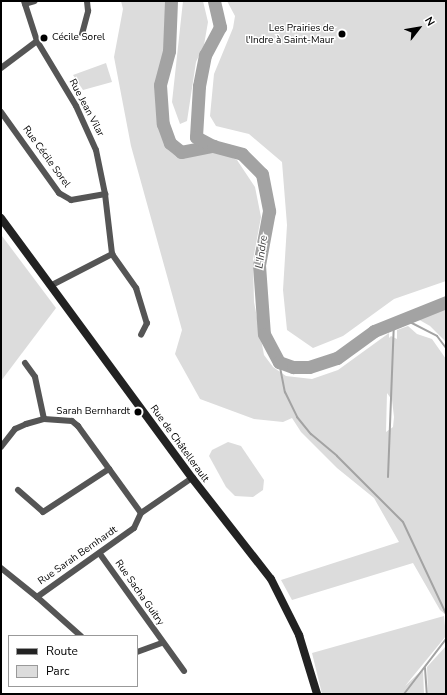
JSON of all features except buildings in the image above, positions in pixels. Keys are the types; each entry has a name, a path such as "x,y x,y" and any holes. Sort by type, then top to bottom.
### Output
{"main road":[{"name":"Rue de Châtellerault","path":"1,218 52,285 192,478 261,566 280,595 299,635 317,694"}],"street":[{"path":"24,3 35,1"},
{"path":"82,34 88,11 87,1"},
{"name":"Rue Jean Vilar","path":"24,3 37,42 87,128 96,150 106,194 112,254 136,288 147,323 141,335"},
{"path":"1,68 37,42"},
{"name":"Rue Cécile Sorel","path":"1,112 59,193 71,200 106,194"},
{"path":"52,285 112,254"},
{"path":"24,363 35,377 44,419"},
{"path":"1,447 14,429 44,419 72,421 78,426 141,513"},
{"path":"18,490 43,512 109,469"},
{"name":"Rue Sarah Bernhardt","path":"1,568 36,597 100,554 134,528 140,520 141,513 192,478"},
{"name":"Rue Sacha Guitry","path":"100,554 162,643 184,671"},
{"path":"36,597 80,635"},
{"path":"138,652 162,643"}],"green space":[{"path":"121,1 167,1 163,59 156,96 160,132 172,153 182,156 216,150 237,160 255,187 261,217 253,260 254,302 264,355 273,367 286,376 312,379 338,370 389,333 389,338 391,336 397,339 397,330 408,326 417,334 432,339 446,359 446,615 440,610 413,563 292,600 281,580 399,542 374,498 337,468 301,432 292,418 283,422 254,419 200,399 175,354 182,330 131,146 114,57 123,9","holes":["387,393 392,400 394,417 393,427 386,432"]},
{"path":"183,1 203,1 208,22 204,45 196,62 187,121 180,124 172,102"},
{"path":"227,1 446,1 446,281 394,299 343,336 313,348 287,330 283,290 287,225 282,162 249,134 216,126 210,116 214,74 233,28 235,16"},
{"path":"106,63 112,82 83,90 73,75"},
{"path":"2,236 56,308 1,381 1,238"},
{"path":"446,306 446,342 430,326 416,318"},
{"path":"228,442 241,446 264,480 263,490 253,497 235,496 226,487 209,456 212,450"},
{"path":"444,616 446,636 405,686 423,669 424,694 322,694 312,653"},
{"path":"446,646 446,694 428,694 427,667"}],"waterway":[{"path":"171,1 169,51 160,85 163,124 170,143 181,152 213,146"},
{"name":"L'Indre","path":"214,1 220,27 205,55 199,86 196,137 213,146 242,154 262,174 269,211 259,265 264,334 279,362 293,367 309,367 337,358 374,331 446,302"},
{"path":"404,319 437,336 446,348"},
{"path":"388,477 394,323"},
{"path":"279,362 285,392 297,417 311,434 337,456 403,522 446,614"},
{"path":"404,694 446,639"},
{"path":"425,668 427,694"}],"place":[{"name":"Les Prairies de l'Indre à Saint-Maur","path":"342,34"},
{"name":"Cécile Sorel","path":"44,38"},
{"name":"Sarah Bernhardt","path":"138,412"}]}
